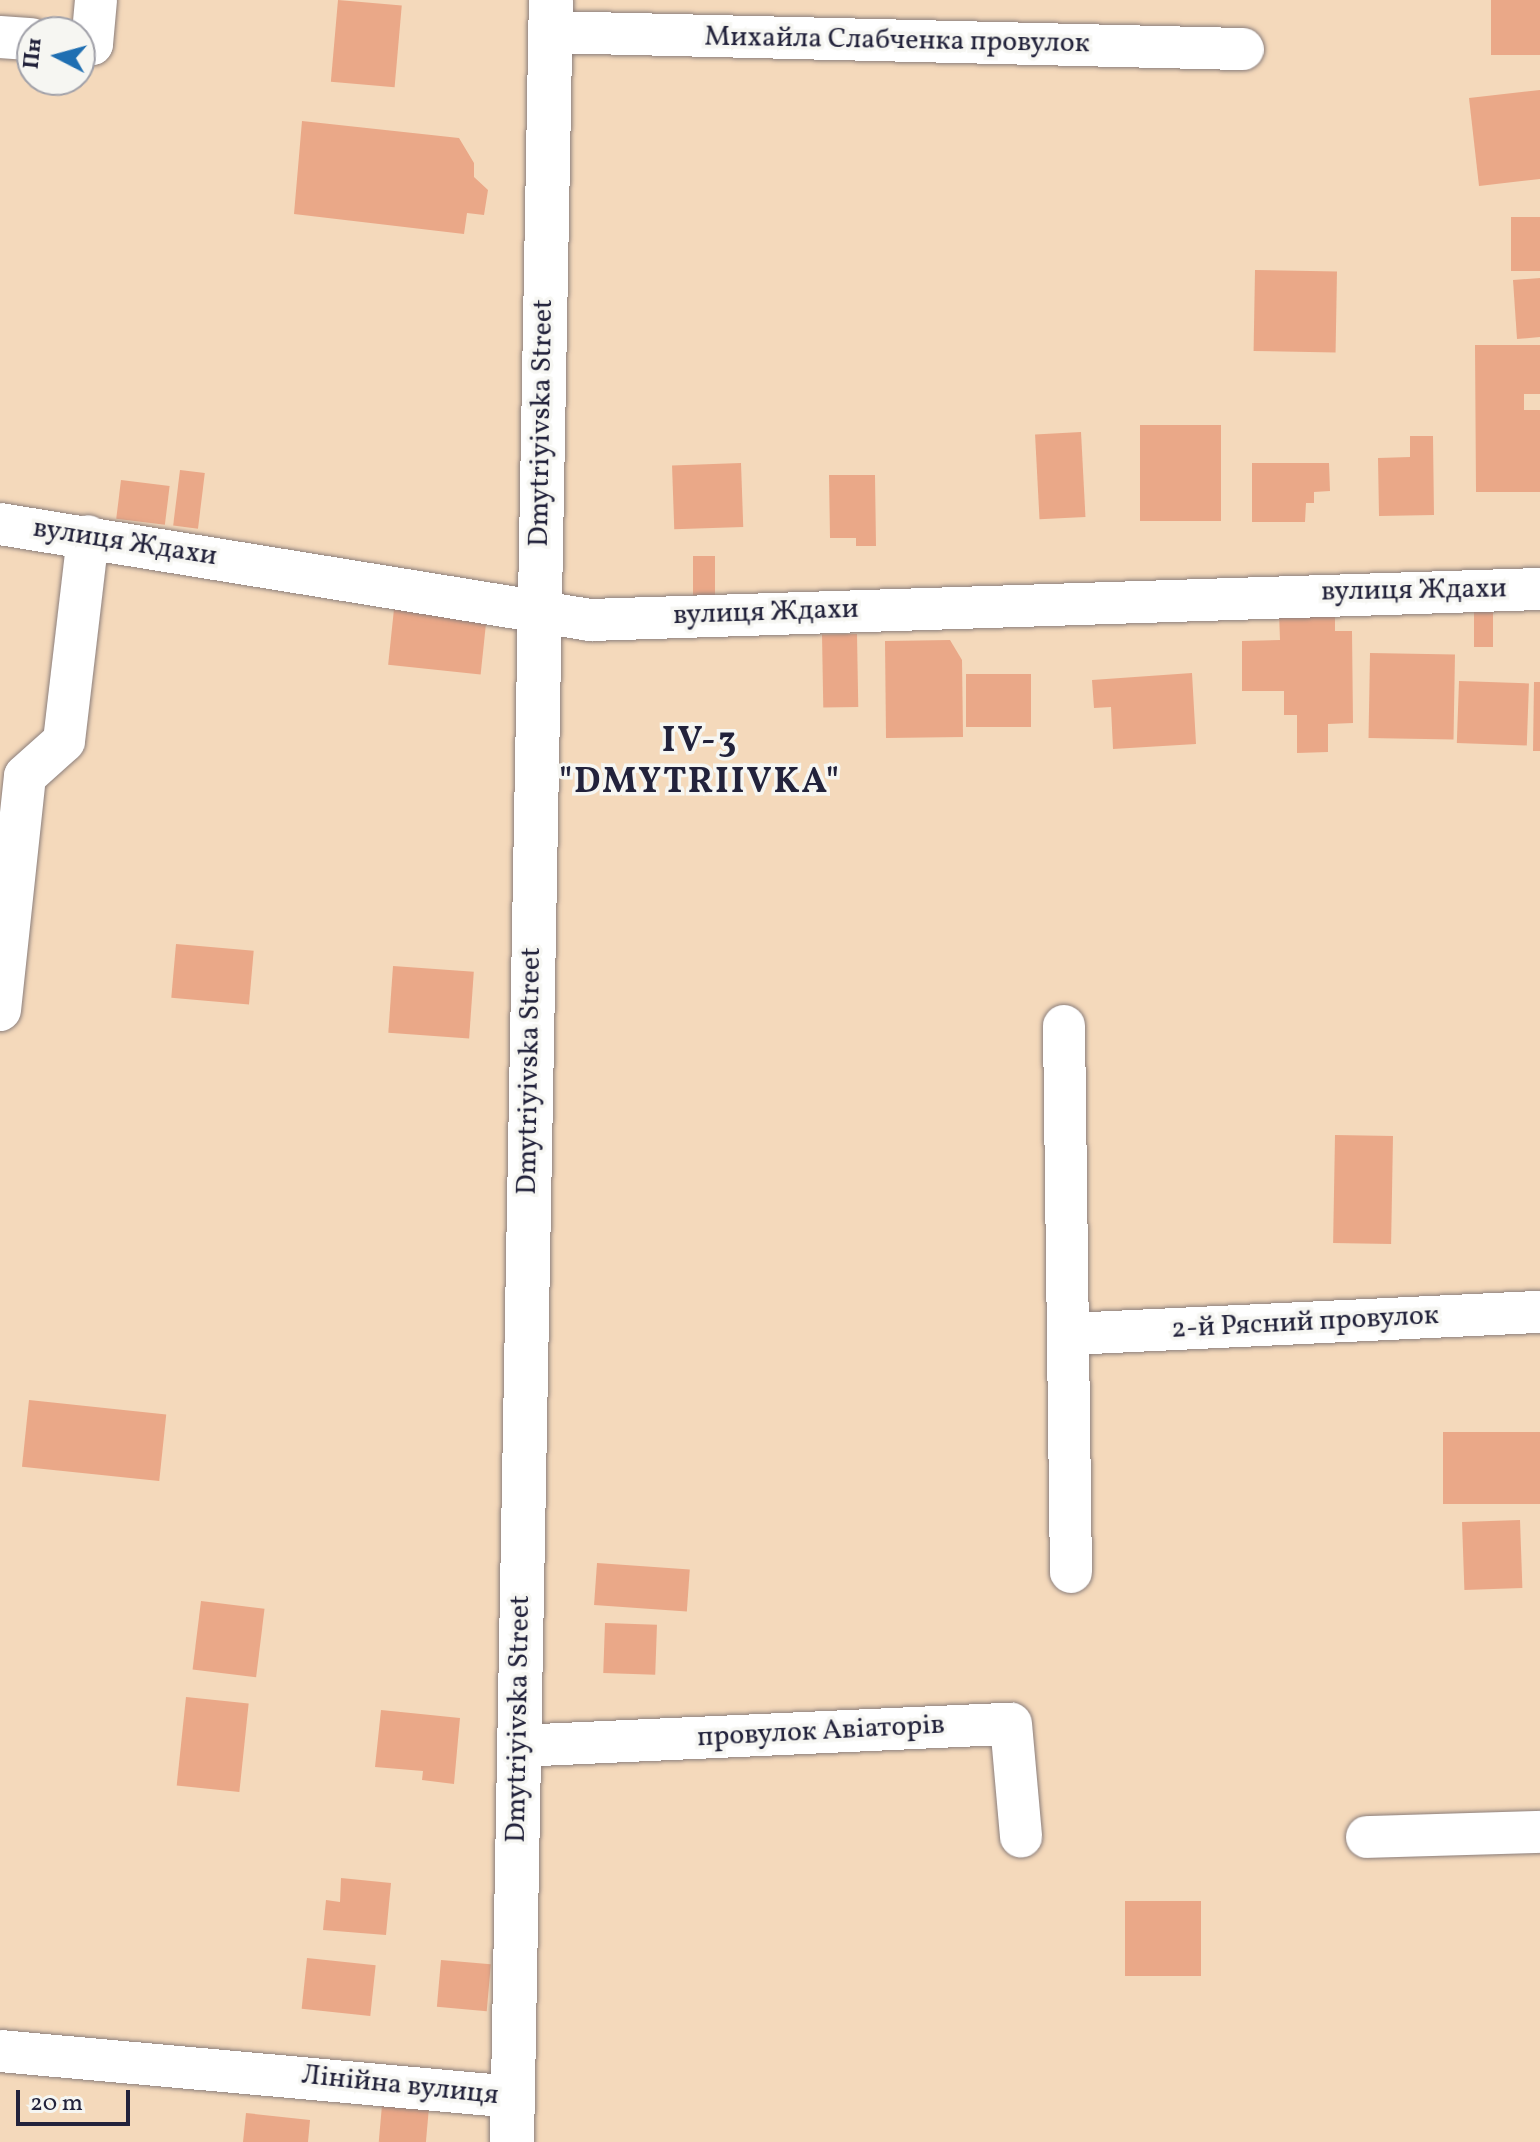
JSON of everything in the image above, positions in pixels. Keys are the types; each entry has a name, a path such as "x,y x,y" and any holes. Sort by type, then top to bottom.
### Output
{"main road":[{"name":"Dmytriyivska Street","path":"512,2142 550,16"}],"street":[{"name":"Михайла Слабченка провулок","path":"550,16 1243,49"},
{"name":"вулиця Ждахи","path":"0,524 590,620 1540,589"},
{"path":"0,1010 25,776 64,741 88,536"},
{"path":"1064,1026 1071,1572"},
{"name":"2-й Рясний провулок","path":"1070,1334 1540,1312"},
{"name":"провулок Авіаторів","path":"518,1746 1011,1724 1021,1837"},
{"path":"1367,1837 1540,1832"},
{"name":"Лінійна вулиця","path":"0,2051 513,2097"}],"building":[{"path":"338,0 402,6 395,87 331,82"},
{"path":"1491,0 1540,0 1540,55 1491,55"},
{"path":"1540,90 1540,179 1479,186 1469,98"},
{"path":"302,121 459,138 474,163 474,177 488,190 484,215 467,213 464,234 294,214"},
{"path":"1511,217 1540,217 1540,271 1511,271"},
{"path":"1255,270 1337,271 1336,352 1254,351"},
{"path":"1540,278 1540,337 1517,339 1513,280"},
{"path":"1475,345 1540,345 1540,394 1524,394 1524,410 1540,410 1540,492 1476,492"},
{"path":"1140,425 1221,425 1221,521 1140,521"},
{"path":"1081,432 1085,517 1040,519 1035,434"},
{"path":"1410,436 1433,436 1434,515 1379,516 1378,458 1410,457"},
{"path":"741,463 743,527 674,529 672,465"},
{"path":"1252,463 1329,463 1330,491 1314,492 1314,503 1306,503 1305,522 1252,522"},
{"path":"180,470 205,473 198,529 173,526"},
{"path":"829,475 875,475 876,546 856,546 856,538 830,538"},
{"path":"121,480 170,486 165,525 116,519"},
{"path":"693,556 715,556 715,595 693,595"},
{"path":"1474,605 1493,605 1493,647 1474,647"},
{"path":"394,609 486,619 481,674 388,665"},
{"path":"1335,609 1335,631 1352,631 1353,723 1328,724 1328,752 1297,753 1297,715 1284,715 1284,691 1242,691 1242,641 1280,640 1279,612"},
{"path":"857,634 858,707 823,708 822,635"},
{"path":"950,640 962,660 963,737 886,738 885,641"},
{"path":"1370,653 1455,654 1454,739 1369,738"},
{"path":"1192,673 1196,744 1113,749 1111,707 1094,708 1092,680"},
{"path":"966,674 1031,674 1031,727 966,727"},
{"path":"1459,681 1529,683 1527,745 1457,743"},
{"path":"1534,682 1540,682 1540,751 1533,751"},
{"path":"176,944 254,951 249,1005 171,998"},
{"path":"393,966 474,972 469,1038 388,1033"},
{"path":"1335,1135 1393,1136 1391,1244 1333,1243"},
{"path":"29,1400 166,1414 159,1481 22,1467"},
{"path":"1443,1432 1540,1432 1540,1504 1443,1504"},
{"path":"1520,1520 1522,1588 1464,1590 1462,1522"},
{"path":"597,1563 690,1569 687,1611 594,1605"},
{"path":"201,1601 265,1609 256,1677 193,1669"},
{"path":"605,1623 657,1625 655,1675 603,1673"},
{"path":"186,1697 249,1704 239,1792 177,1786"},
{"path":"381,1710 460,1718 454,1784 422,1780 423,1771 375,1767"},
{"path":"341,1878 391,1883 386,1935 323,1930 326,1900 340,1902"},
{"path":"1125,1901 1201,1901 1201,1976 1125,1976"},
{"path":"307,1958 376,1965 370,2016 302,2009"},
{"path":"441,1960 491,1964 487,2011 437,2007"},
{"path":"382,2105 429,2109 426,2142 379,2142"},
{"path":"246,2113 310,2120 308,2142 243,2142"}],"district":[{"name":"IV-3 \"DMYTRIIVKA\"","path":"700,762"}]}
